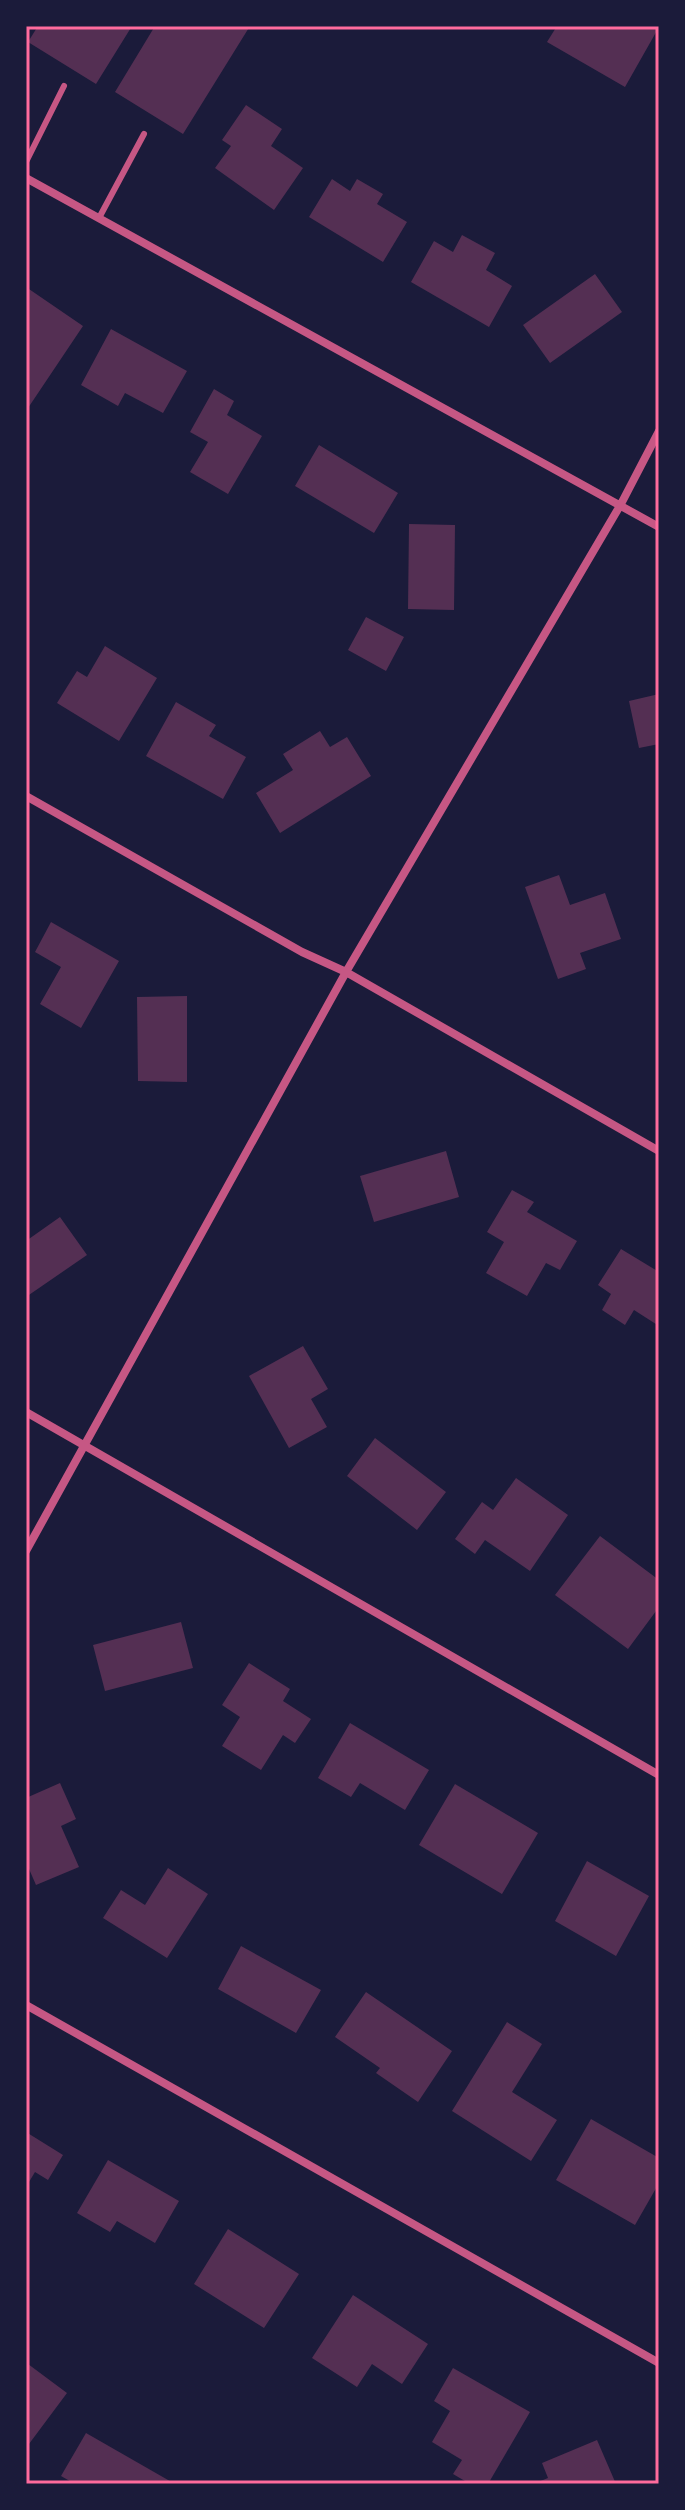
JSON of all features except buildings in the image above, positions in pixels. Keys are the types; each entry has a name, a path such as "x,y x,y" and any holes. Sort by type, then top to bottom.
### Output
{"street":[{"path":"26,178 659,527"},
{"path":"26,1551 346,972 621,504 659,431"},
{"path":"26,796 302,952 346,972 659,1151"},
{"path":"26,1412 659,1775"},
{"path":"26,2005 659,2363"}],"lane":[{"path":"26,162 64,86"},
{"path":"99,218 144,134"}]}
